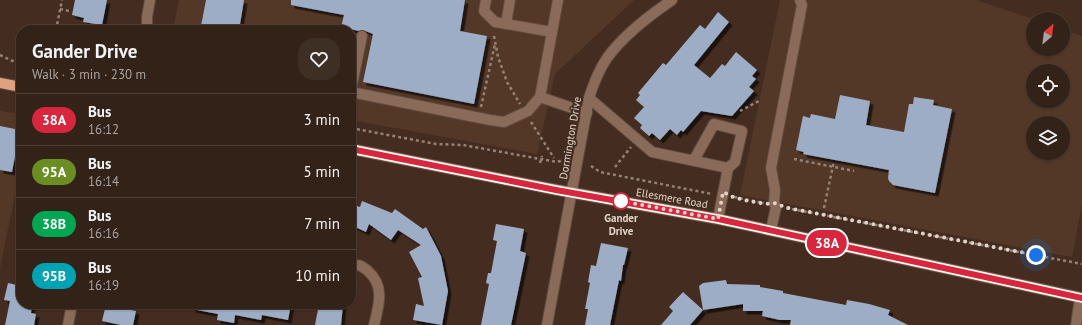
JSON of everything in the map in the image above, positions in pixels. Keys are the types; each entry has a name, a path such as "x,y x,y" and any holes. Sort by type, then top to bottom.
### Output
{"main road":[{"path":"0,83 16,86"},
{"name":"Ellesmere Road","path":"356,150 718,219 1081,298"}],"street":[{"path":"148,25 147,17 150,0"},
{"path":"486,0 484,11 495,22 552,32"},
{"path":"506,24 510,0"},
{"path":"356,92 504,122 525,113 540,97 558,0"},
{"path":"771,230 776,208 774,203 775,190 771,168 802,5 800,0"},
{"name":"Dormington Drive","path":"572,192 589,98 602,68 625,37 669,1"},
{"path":"356,66 362,36"},
{"path":"540,97 586,113"},
{"path":"589,98 652,152 728,168"},
{"path":"694,160 714,124 742,131 735,162 728,168 718,219"},
{"path":"547,325 572,192"},
{"path":"356,265 361,265 377,281 380,301 374,325"},
{"path":"1076,325 1081,298"},
{"path":"68,325 71,309"}],"path":[{"path":"57,25 62,0"},
{"path":"60,9 69,11"},
{"path":"494,36 498,57 507,82 554,158"},
{"path":"479,118 495,41"},
{"path":"0,55 16,62"},
{"path":"740,111 759,101"},
{"path":"356,129 436,144 463,145 542,157 557,162 563,160"},
{"path":"615,167 638,139"},
{"path":"540,163 542,157"},
{"path":"794,159 854,171"},
{"path":"824,208 834,161"},
{"path":"591,166 600,172 714,194 723,192 733,197 766,204 774,203 788,208 1082,264"}],"shaded area":[{"path":"179,0 634,0 555,74 537,154 356,121 356,25 174,25"},
{"path":"780,0 976,0 1026,17 1026,56 1070,56 1070,32 1082,36 1082,204 1072,257 740,195"},
{"path":"0,111 16,113 16,190 0,268"}],"building":[{"path":"75,0 107,0 102,25 83,22 84,18 72,15"},
{"path":"206,0 244,0 240,25 201,25"},
{"path":"291,0 465,0 460,31 487,36 474,104 363,82 373,34 363,30 356,30 356,25 342,25 344,15 291,5"},
{"path":"718,12 729,22 694,65 710,78 722,64 725,66 736,52 757,70 752,76 756,79 749,87 754,91 732,116 701,111 683,132 681,130 677,135 670,129 660,140 652,133 649,136 640,128 642,125 634,118 644,107 636,100 640,95 638,93 663,63 666,65 700,25 705,29"},
{"path":"840,95 870,101 866,125 904,132 909,104 913,104 914,97 934,100 933,105 952,109 935,193 893,185 888,178 889,170 803,154 804,152 796,150 803,116 810,118 811,114 835,119"},
{"path":"0,126 16,129 16,151 12,172 0,170"},
{"path":"362,201 392,213 395,209 423,229 426,227 441,256 448,291 442,325 413,320 416,304 424,306 418,278 422,277 409,252 421,245 398,230 391,240 369,224 366,232 356,227 356,206 360,207"},
{"path":"496,224 524,229 520,251 526,253 511,325 481,325 489,284 486,283 488,273 491,273 497,241 493,240"},
{"path":"601,243 628,248 623,265 621,281 619,280 610,325 585,325 588,309 585,309 590,283 588,282 591,265 596,266"},
{"path":"726,280 727,284 760,285 760,287 783,291 783,293 846,305 847,300 869,304 890,310 888,315 908,325 790,325 791,320 780,320 762,316 763,311 743,311 743,304 703,310 699,286 703,283"},
{"path":"8,283 16,285 16,309 31,309 31,313 36,314 34,325 5,325 10,301 4,300"},
{"path":"683,292 703,310 690,325 661,325 673,311 669,307"},
{"path":"105,309 126,309 136,311 133,325 121,325 102,321"},
{"path":"192,309 290,309 288,320 262,315 261,320 235,315 234,323 217,320 218,314"},
{"path":"318,309 343,309 341,325 315,325"}],"bus line":[{"name":"38A","path":"356,150 556,190 718,219 1082,298"}],"place":[{"name":"Gander Drive","path":"621,201"}],"route":[{"path":"621,201 718,219 723,192 744,200 766,204 774,203 788,208 1036,255"}]}
